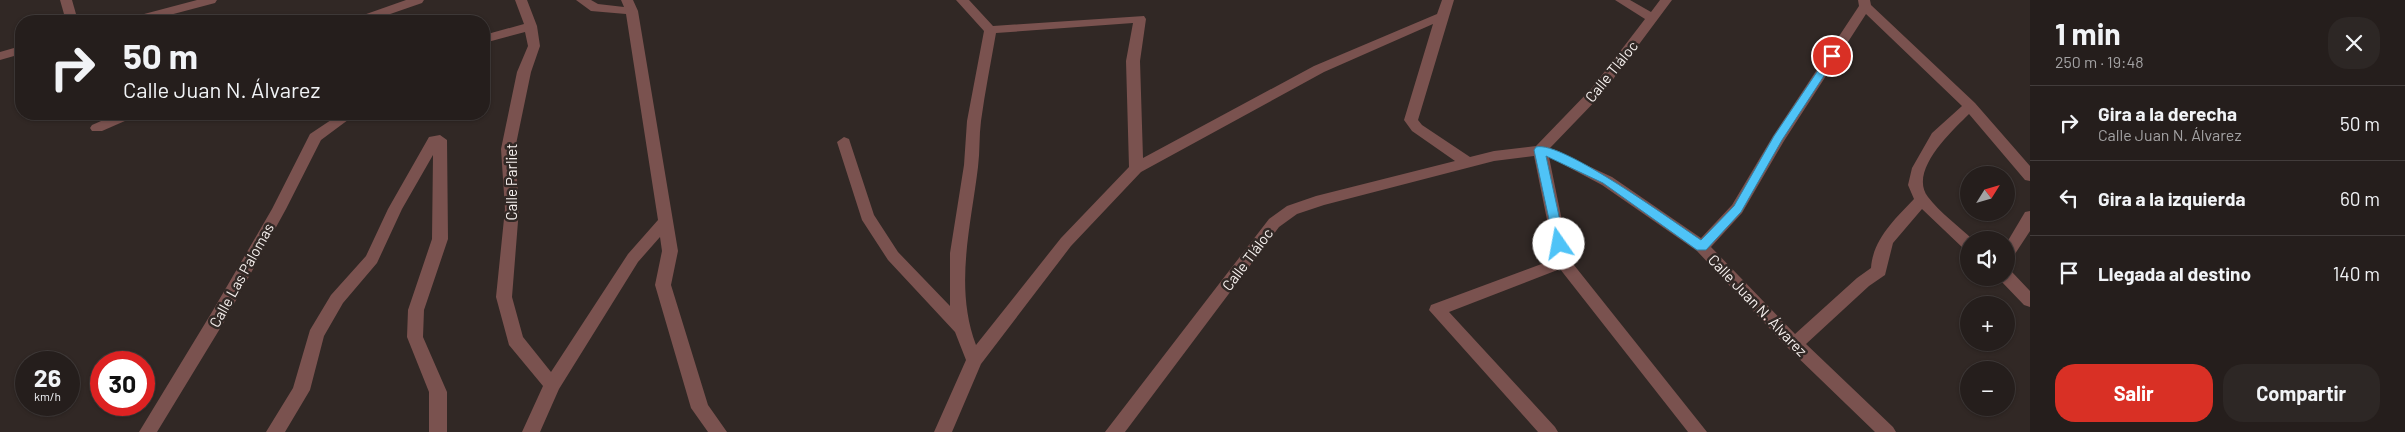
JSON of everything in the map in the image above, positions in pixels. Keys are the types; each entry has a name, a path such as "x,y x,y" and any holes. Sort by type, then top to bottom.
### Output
{"street":[{"path":"66,0 70,15"},
{"path":"156,15 211,0"},
{"path":"376,15 418,0"},
{"name":"Calle Parliet","path":"521,0 531,26 534,46 524,72 508,149 512,209 504,297 516,340 552,385"},
{"path":"582,0 595,8 630,5 670,251 662,285 700,408 718,432"},
{"path":"962,0 990,30"},
{"path":"1448,0 1410,120 1417,128 1467,162"},
{"path":"1621,0 1646,15"},
{"path":"1634,0 1646,15"},
{"name":"Calle Tláloc","path":"1114,432 1158,377 1274,223 1292,210 1321,200 1467,162 1494,156 1540,150 1597,91 1646,15 1666,0"},
{"path":"1702,247 1738,209 1778,139 1864,3 1970,106 2030,176"},
{"path":"943,432 974,360 1066,242 1136,168 1319,70 1442,16"},
{"path":"990,30 1140,19 1133,60 1136,168"},
{"path":"490,37 531,26"},
{"path":"974,360 962,329 957,299 958,253 971,165 974,121 990,30"},
{"path":"0,56 15,52"},
{"path":"1960,236 1922,200 1915,185 1919,168 1937,136 1970,106"},
{"path":"97,128 115,120"},
{"name":"Calle Las Palomas","path":"148,432 223,309 278,209 314,137 339,120"},
{"path":"275,432 301,390 316,335 337,299 372,259 395,209 434,140 438,139 440,140 440,239 416,310 415,337 438,392 438,432"},
{"path":"844,142 867,216 893,256 962,329"},
{"path":"1540,150 1563,262 1698,432"},
{"name":"Calle Juan N. Álvarez","path":"1540,150 1554,154 1607,181 1702,247 1795,344 1887,432"},
{"path":"1795,344 1863,282 1878,271 1878,259 1884,244 1922,200"},
{"path":"2015,243 2030,216"},
{"path":"531,432 552,385 633,258 666,220"},
{"path":"1549,432 1437,310 1563,262"},
{"path":"2015,284 2030,301"}],"route":[{"path":"1559,244 1540,150 1554,154 1607,181 1702,247 1738,209 1778,139 1832,56"}]}
